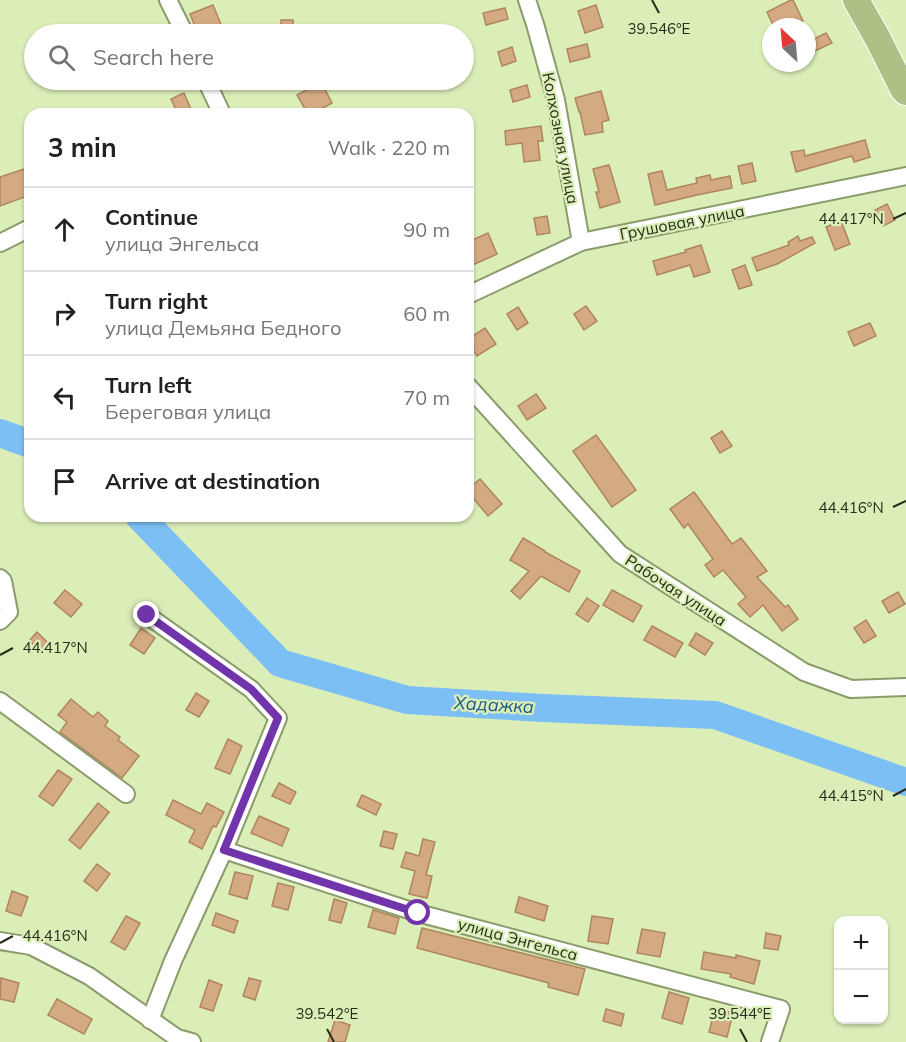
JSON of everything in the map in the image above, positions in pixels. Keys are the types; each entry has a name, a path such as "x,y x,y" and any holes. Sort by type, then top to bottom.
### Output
{"main road":[{"path":"856,0 906,92"}],"street":[{"path":"168,0 179,24"},
{"name":"Колхозная улица","path":"527,0 556,100 580,242"},
{"path":"211,90 219,108"},
{"name":"Грушовая улица","path":"474,292 580,242 906,176"},
{"path":"0,243 24,231"},
{"name":"Рабочая улица","path":"474,393 620,554 804,672 851,689 906,687"},
{"path":"0,621 9,612 1,579"},
{"path":"147,615 251,689 278,718 224,850 173,961 150,1020"},
{"path":"0,701 126,794"},
{"name":"улица Энгельса","path":"224,850 418,913 781,1009 770,1042"},
{"path":"0,942 31,946 89,976 181,1041"}],"building":[{"path":"793,0 802,18 770,18 767,12"},
{"path":"213,5 221,24 194,24 190,14"},
{"path":"596,5 603,27 585,33 578,11"},
{"path":"505,8 508,19 486,25 483,13"},
{"path":"281,20 293,20 293,24 281,24"},
{"path":"826,33 832,43 816,51 816,38"},
{"path":"587,44 590,57 570,62 567,49"},
{"path":"512,47 516,61 502,66 498,52"},
{"path":"527,85 530,97 513,102 510,90"},
{"path":"306,90 325,90 332,103 323,108 305,108 297,95"},
{"path":"601,91 609,120 602,122 603,132 585,135 575,98"},
{"path":"184,93 190,108 175,108 171,99"},
{"path":"541,126 543,141 538,141 540,160 524,162 522,143 506,145 505,131"},
{"path":"865,140 870,157 854,162 852,156 796,172 791,152 804,150 805,156"},
{"path":"752,163 756,181 742,184 738,166"},
{"path":"609,165 620,202 600,208 596,192 599,192 593,169"},
{"path":"24,169 24,197 0,206 0,177"},
{"path":"662,171 667,190 697,183 696,178 710,175 711,180 730,176 732,188 655,205 648,174"},
{"path":"887,204 895,220 883,226 875,210"},
{"path":"547,216 550,233 537,235 534,218"},
{"path":"841,221 850,244 835,250 826,227"},
{"path":"488,233 497,254 474,264 474,239"},
{"path":"798,236 800,241 812,237 815,243 777,264 757,271 752,258 789,245 788,242"},
{"path":"701,245 710,272 694,277 690,265 657,275 653,261 686,252 685,250"},
{"path":"745,265 752,285 739,289 732,270"},
{"path":"586,306 597,321 584,330 574,314"},
{"path":"518,307 528,323 517,330 507,314"},
{"path":"870,323 876,336 854,346 848,332"},
{"path":"485,328 496,344 477,356 474,351 474,335"},
{"path":"536,394 546,408 527,420 518,406"},
{"path":"722,431 732,446 720,453 711,438"},
{"path":"596,435 636,490 612,507 573,451"},
{"path":"480,479 502,504 488,516 474,499 474,484"},
{"path":"694,492 732,544 741,538 767,571 757,577 785,607 788,605 798,619 782,631 763,605 750,617 738,604 746,597 723,570 714,577 705,565 713,559 688,524 684,528 670,509"},
{"path":"523,538 580,571 569,592 541,576 520,599 511,591 529,571 510,560"},
{"path":"65,590 82,604 71,617 54,603"},
{"path":"612,590 642,606 633,622 603,605"},
{"path":"898,592 905,604 889,613 882,601"},
{"path":"587,598 599,606 588,622 576,614"},
{"path":"866,620 876,636 864,643 854,628"},
{"path":"652,626 683,643 675,657 644,640"},
{"path":"141,628 155,638 144,654 130,645"},
{"path":"37,632 50,645 42,653 29,641"},
{"path":"696,633 713,643 705,655 689,645"},
{"path":"196,693 209,701 199,717 186,710"},
{"path":"71,699 93,717 98,712 108,721 105,726 120,737 118,740 139,756 122,778 60,732 67,722 58,715"},
{"path":"228,739 242,746 230,774 215,768"},
{"path":"58,770 72,779 53,806 39,796"},
{"path":"279,783 296,792 290,804 272,796"},
{"path":"362,795 381,804 376,815 357,806"},
{"path":"173,800 201,814 207,803 224,812 216,827 213,826 202,849 189,842 195,830 166,815"},
{"path":"98,803 109,812 80,849 69,840"},
{"path":"259,816 289,829 282,846 251,833"},
{"path":"384,831 397,834 393,849 380,846"},
{"path":"423,839 435,842 426,875 432,876 427,898 409,894 415,871 401,867 406,852 419,856"},
{"path":"97,864 110,874 97,891 84,881"},
{"path":"235,872 253,876 247,899 229,894"},
{"path":"278,883 294,887 288,910 272,906"},
{"path":"12,891 28,897 21,916 6,911"},
{"path":"519,897 548,906 544,921 515,912"},
{"path":"334,899 347,903 341,923 329,920"},
{"path":"373,910 399,918 395,934 368,927"},
{"path":"216,913 238,921 234,933 212,925"},
{"path":"126,916 140,923 125,950 111,942"},
{"path":"592,916 613,919 608,944 588,941"},
{"path":"422,928 585,969 578,995 548,987 549,983 417,948"},
{"path":"642,929 665,933 660,957 637,953"},
{"path":"766,933 781,936 778,950 764,948"},
{"path":"704,952 736,958 736,955 760,961 754,984 730,977 731,974 701,969"},
{"path":"1,978 19,983 14,1002 0,999"},
{"path":"249,978 261,981 255,1000 243,996"},
{"path":"209,980 222,985 213,1011 200,1007"},
{"path":"669,992 689,998 682,1024 662,1018"},
{"path":"57,999 92,1019 84,1034 48,1015"},
{"path":"715,1008 733,1013 727,1037 709,1032"},
{"path":"606,1009 624,1014 621,1026 603,1021"},
{"path":"335,1020 350,1025 345,1042 328,1042"}],"waterway":[{"name":"Хадажка","path":"0,433 24,442"},
{"name":"Хадажка","path":"145,522 280,663 407,700 715,715 906,782"}],"route":[{"path":"147,615 251,689 278,718 224,850 418,913"}]}
